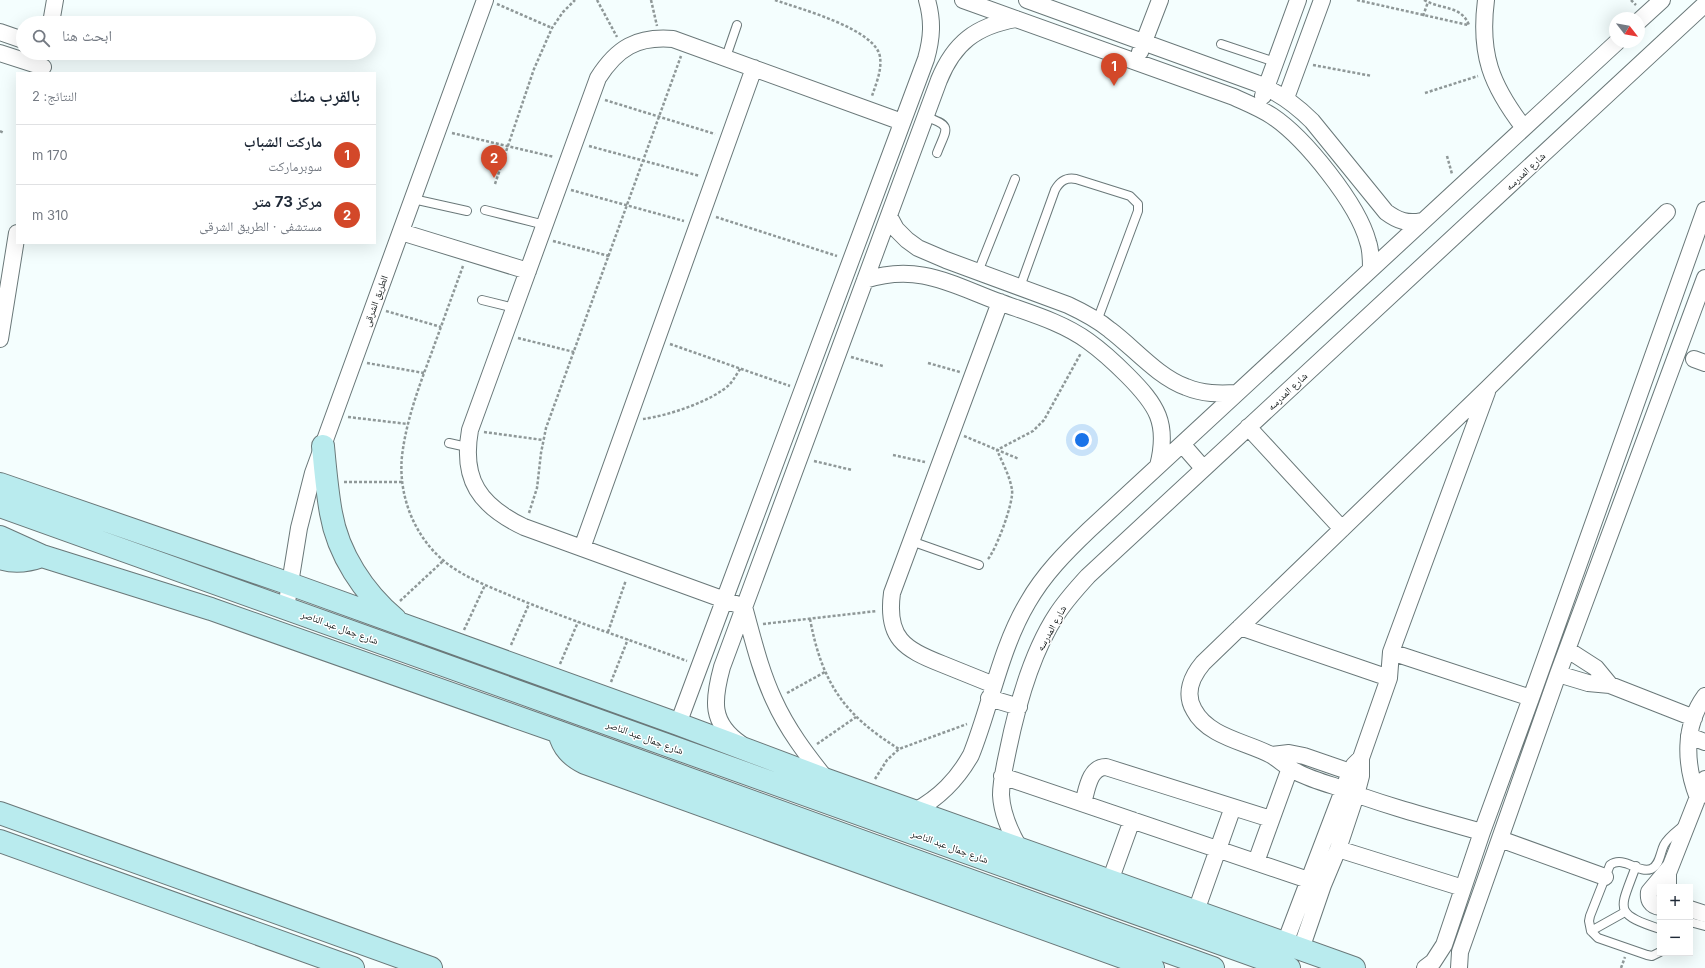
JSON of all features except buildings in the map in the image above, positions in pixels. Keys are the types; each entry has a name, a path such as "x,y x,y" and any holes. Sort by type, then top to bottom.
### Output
{"main road":[{"path":"323,446 331,514 339,542 352,568 364,586 395,619"},
{"path":"0,484 395,619 457,645 678,724 827,780 1354,968"},
{"name":"شارع جمال عبد الناصر","path":"0,506 1289,968"},
{"path":"42,521 35,528 33,534 33,541 42,556"},
{"path":"0,538 42,556 211,609 559,732 885,860 1153,968"},
{"path":"0,558 11,561 25,561 42,556"},
{"path":"443,691 447,686 450,675 449,669 444,664"},
{"path":"0,813 431,968"},
{"path":"0,842 352,968"},
{"path":"885,860 1186,963 1213,968"},
{"path":"324,958 333,933"}],"street":[{"path":"52,16 55,0"},
{"path":"678,724 920,73 930,44 932,29 928,0"},
{"path":"963,0 1234,97 1259,108 1272,116 1296,135 1325,169 1342,192 1364,230 1368,242 1371,269"},
{"path":"1027,0 1266,87 1286,98 1312,121 1386,212 1394,218 1403,221 1413,223 1422,221"},
{"path":"1136,62 1160,0"},
{"path":"1259,108 1298,0"},
{"path":"1286,98 1322,0"},
{"path":"1486,0 1483,22 1484,47 1491,72 1499,91 1509,108 1524,128"},
{"path":"1645,16 1662,0"},
{"name":"الطريق الشرقى","path":"286,608 295,549 305,500 323,446 438,130 490,2"},
{"name":"شارع المدرسه","path":"1020,849 1004,814 1001,795 1002,776 1019,707 1031,670 1046,633 1070,596 1088,576 1203,468 1702,11"},
{"path":"753,752 733,738 722,727 717,715 715,699 722,667 939,80 949,59 968,37 983,28 1016,19"},
{"path":"0,32 16,38"},
{"path":"744,607 524,527 508,519 494,509 482,497 473,481 468,464 467,447 470,430 598,78 609,62 623,49 640,41 659,38 673,39 902,122"},
{"path":"915,811 932,801 943,792 961,773 971,755 1011,636 1028,602 1054,565 1072,546 1610,48"},
{"path":"0,53 16,57"},
{"path":"28,60 44,64"},
{"path":"582,548 754,68"},
{"path":"920,73 933,73 939,80"},
{"path":"1425,968 1433,962 1444,945 1482,832 1532,698 1705,210"},
{"path":"1482,832 1349,793 1290,768 1272,755 1223,735 1201,720 1193,709 1190,697 1190,684 1195,672 1240,627 1668,212"},
{"path":"889,216 896,228 906,240 918,248 1068,305 1097,320 1169,378 1184,387 1208,393 1237,393"},
{"path":"401,232 528,271"},
{"path":"0,339 16,239"},
{"path":"865,280 893,273 922,274 1060,325 1088,340 1109,357 1151,401 1158,416 1162,432 1162,449 1158,466"},
{"path":"1459,968 1460,952 1466,934 1558,674 1705,278"},
{"path":"1000,302 892,593 889,610 891,623 898,638 910,650 992,691 1019,707"},
{"path":"1653,358 1673,365"},
{"path":"1293,946 1323,885 1338,849 1349,793 1389,678 1391,652 1488,388"},
{"path":"1248,427 1342,528"},
{"path":"1182,444 1203,468"},
{"path":"209,580 226,562"},
{"path":"744,607 764,676 774,700 783,718 805,753 827,780"},
{"path":"1240,627 1389,678"},
{"path":"1568,650 1596,668 1610,685"},
{"path":"1391,652 1532,698"},
{"path":"1558,674 1588,684 1610,685 1694,718"},
{"path":"1698,798 1688,768 1689,736 1694,718 1705,696"},
{"path":"1689,736 1705,742"},
{"path":"1272,755 1289,753 1304,756 1355,774"},
{"path":"1082,803 1092,774 1098,768 1106,767 1271,819"},
{"path":"1256,862 1290,768"},
{"path":"1002,776 1323,885"},
{"path":"1668,884 1668,873 1705,778"},
{"path":"1293,946 1308,879 1349,793"},
{"path":"1196,912 1233,807"},
{"path":"1110,881 1132,820"},
{"path":"1500,839 1605,877"},
{"path":"1338,849 1463,888"},
{"path":"1657,907 1653,905 1650,901 1649,892 1671,865"},
{"path":"1693,910 1705,914"},
{"path":"1448,930 1466,934"}],"lane":[{"path":"726,57 737,25"},
{"path":"1221,44 1275,62"},
{"path":"926,116 941,122 945,128 945,132 937,153"},
{"path":"978,272 1015,178"},
{"path":"1020,287 1056,190 1061,181 1066,179 1076,179 1130,196 1138,204 1138,211 1097,320"},
{"path":"413,199 467,211"},
{"path":"485,210 543,231"},
{"path":"482,300 515,308"},
{"path":"449,443 467,447"},
{"path":"911,541 979,565"},
{"path":"1657,954 1647,955 1598,938 1591,931 1589,921 1608,868 1613,863 1621,862 1649,869 1656,866 1668,838 1688,822"},
{"path":"1636,866 1623,902 1625,912 1632,919 1657,929"},
{"path":"1591,931 1625,912"},
{"path":"1693,923 1705,926"}],"path":[{"path":"495,184 534,69 552,28 563,12 575,0"},
{"path":"597,0 623,49"},
{"path":"651,0 659,38"},
{"path":"775,0 849,27 872,41 877,48 880,57 880,70 868,110"},
{"path":"1356,0 1468,25"},
{"path":"1424,0 1460,12 1466,19 1476,38 1484,47"},
{"path":"490,2 552,28"},
{"path":"1423,16 1428,2"},
{"path":"524,527 538,488 543,440 686,43"},
{"path":"1299,62 1372,76"},
{"path":"1425,93 1491,72"},
{"path":"591,96 729,138"},
{"path":"438,130 568,161"},
{"path":"0,132 4,133"},
{"path":"575,142 714,180"},
{"path":"559,187 627,206 700,219 850,260"},
{"path":"543,231 609,256"},
{"path":"373,307 441,327"},
{"path":"505,335 574,352"},
{"path":"657,340 802,390"},
{"path":"997,450 1033,431 1044,420 1088,340"},
{"path":"838,353 883,366"},
{"path":"354,360 424,373"},
{"path":"928,363 972,376"},
{"path":"628,420 640,420 665,415 714,396 729,384 740,368"},
{"path":"334,416 408,424"},
{"path":"470,430 543,440"},
{"path":"952,432 1019,459"},
{"path":"979,565 992,554 1012,499 1012,490 997,450"},
{"path":"893,455 939,465"},
{"path":"800,458 852,470"},
{"path":"327,482 402,482"},
{"path":"395,619 443,561"},
{"path":"608,632 631,566"},
{"path":"457,645 485,585"},
{"path":"504,662 529,604"},
{"path":"749,625 889,610"},
{"path":"810,619 816,646 825,672 839,696 856,717 876,735 899,749"},
{"path":"553,679 578,622"},
{"path":"605,698 628,639"},
{"path":"774,700 825,672"},
{"path":"805,753 856,717"},
{"path":"866,794 883,765 890,756 899,749 984,718"}],"place":[{"name":"ماركت الشباب","path":"1114,86"},
{"name":"مركز 73 متر","path":"494,178"}]}
